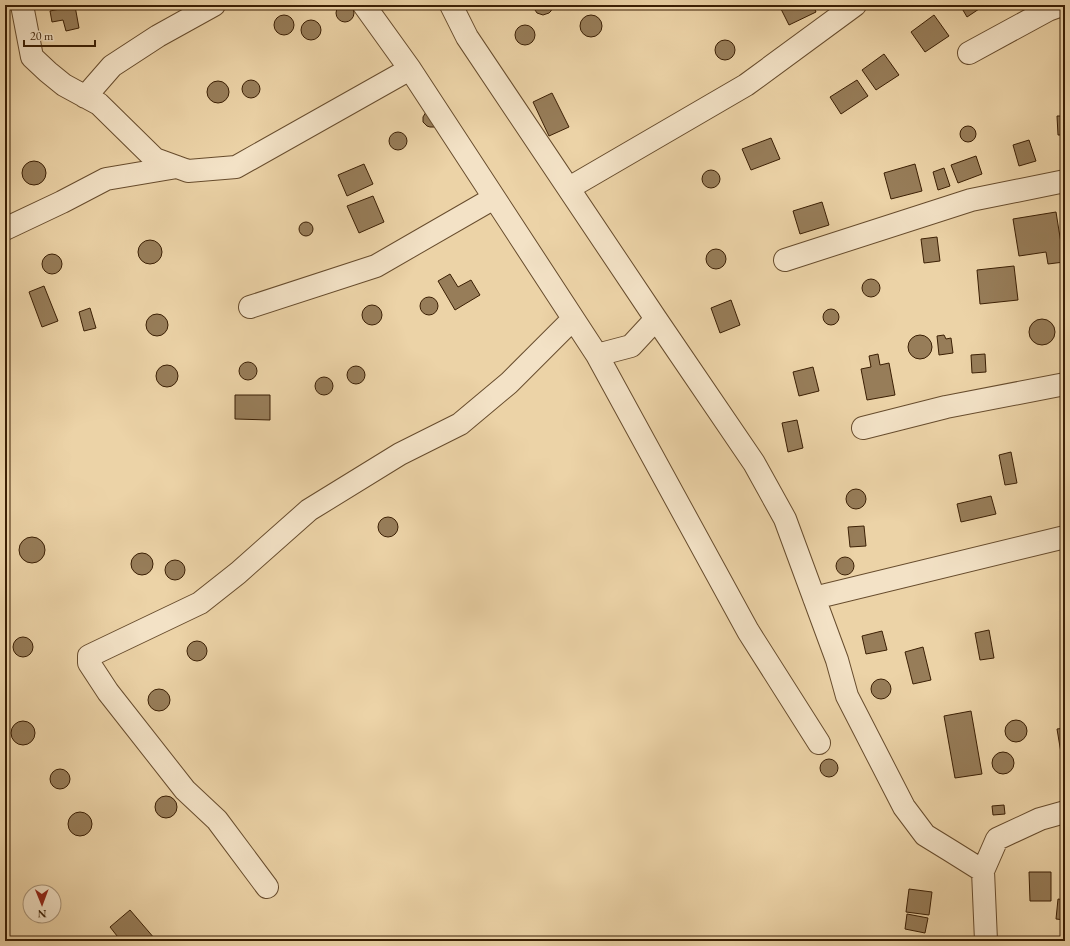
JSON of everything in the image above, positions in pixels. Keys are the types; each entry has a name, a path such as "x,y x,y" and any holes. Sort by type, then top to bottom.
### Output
{"street":[{"path":"22,5 32,57 64,85 99,104 155,158 188,171 236,167 410,69"},
{"path":"86,97 112,66 158,36 214,5"},
{"path":"364,5 410,69 597,355 748,631 819,743"},
{"path":"451,5 467,37 754,463 785,519 837,660 847,696 904,807 924,835 983,871"},
{"path":"568,188 746,85 855,5"},
{"path":"969,53 1048,10 1062,5"},
{"path":"5,229 106,179 176,167"},
{"path":"785,260 971,200 1065,181"},
{"path":"250,307 376,266 494,198"},
{"path":"267,887 218,820 184,790 108,692 89,663 89,656 200,603 238,573 309,510 400,454 460,424 510,383 574,319"},
{"path":"597,355 631,346 656,319"},
{"path":"863,428 946,407 1065,384"},
{"path":"814,598 1065,537"},
{"path":"986,941 983,871 997,839 1040,819 1065,812"}],"building":[{"path":"345,4 351,7 354,13 351,19 345,22 339,19 336,13 339,7"},
{"path":"534,5 553,6 549,13 543,15 537,13"},
{"path":"779,5 813,5 816,12 789,25"},
{"path":"816,5 828,5 818,9"},
{"path":"960,5 985,5 967,17"},
{"path":"75,6 79,28 66,31 63,20 52,22 50,11"},
{"path":"284,15 291,18 294,25 291,32 284,35 277,32 274,25 277,18"},
{"path":"591,15 599,18 602,26 599,34 591,37 583,34 580,26 583,18"},
{"path":"934,15 949,36 925,52 911,32"},
{"path":"311,20 318,23 321,30 318,37 311,40 304,37 301,30 304,23"},
{"path":"525,25 532,28 535,35 532,42 525,45 518,42 515,35 518,28"},
{"path":"721,40 729,40 735,46 735,54 729,60 721,60 715,54 715,46"},
{"path":"884,54 899,75 876,90 862,70"},
{"path":"251,80 257,83 260,89 257,95 251,98 245,95 242,89 245,83"},
{"path":"857,80 868,96 841,114 830,97"},
{"path":"218,81 226,84 229,92 226,100 218,103 210,100 207,92 210,84"},
{"path":"552,93 569,127 549,136 533,102"},
{"path":"426,112 435,127 427,126 423,122 423,117"},
{"path":"1057,116 1065,116 1065,135 1058,135"},
{"path":"968,126 974,128 976,134 974,140 968,142 962,140 960,134 962,128"},
{"path":"398,132 404,135 407,141 404,147 398,150 392,147 389,141 392,135"},
{"path":"771,138 780,159 751,170 742,149"},
{"path":"1029,140 1036,161 1019,166 1013,145"},
{"path":"976,156 982,174 958,183 951,165"},
{"path":"34,161 42,165 46,173 42,181 34,185 26,181 22,173 26,165"},
{"path":"364,164 373,184 347,196 338,175"},
{"path":"915,164 922,191 891,199 884,173"},
{"path":"944,168 950,186 938,190 933,172"},
{"path":"711,170 715,171 719,175 719,183 715,187 711,188 707,187 703,183 702,179 703,175 707,171"},
{"path":"373,196 384,222 359,233 347,206"},
{"path":"822,202 829,225 800,234 793,211"},
{"path":"1056,212 1064,262 1048,264 1046,252 1019,256 1013,219"},
{"path":"306,222 311,224 313,229 311,234 306,236 301,234 299,229 301,224"},
{"path":"937,237 940,261 924,263 921,239"},
{"path":"150,240 158,244 162,252 158,260 150,264 142,260 138,252 142,244"},
{"path":"712,249 720,249 726,255 726,263 720,269 712,269 706,263 706,255"},
{"path":"52,254 59,257 62,264 59,271 52,274 45,271 42,264 45,257"},
{"path":"1014,266 1018,300 980,304 977,270"},
{"path":"450,274 458,287 471,280 480,295 455,310 438,281"},
{"path":"871,279 877,282 880,288 877,294 871,297 865,294 862,288 865,282"},
{"path":"44,286 58,321 42,327 29,292"},
{"path":"429,297 435,300 438,306 435,312 429,315 423,312 420,306 423,300"},
{"path":"731,300 740,325 720,333 711,308"},
{"path":"368,305 376,305 382,311 382,319 376,325 368,325 362,319 362,311"},
{"path":"90,308 96,328 84,331 79,312"},
{"path":"828,309 834,309 839,314 837,323 834,325 828,325 823,320 823,314"},
{"path":"157,314 165,317 168,325 165,333 157,336 149,333 146,325 149,317"},
{"path":"1042,319 1051,323 1055,332 1051,341 1042,345 1033,341 1029,332 1033,323"},
{"path":"920,335 929,338 932,347 929,356 920,359 911,356 908,347 911,338"},
{"path":"944,335 946,339 951,338 953,353 939,355 937,336"},
{"path":"1065,338 1065,360 1063,360 1061,339"},
{"path":"878,354 880,365 889,363 895,395 867,400 861,369 871,367 869,356"},
{"path":"985,354 986,372 972,373 971,355"},
{"path":"248,362 254,365 257,371 254,377 248,380 242,377 239,371 242,365"},
{"path":"167,365 175,368 178,376 175,384 167,387 159,384 156,376 159,368"},
{"path":"352,366 360,366 365,371 363,382 360,384 352,384 347,379 347,371"},
{"path":"813,367 819,391 799,396 793,372"},
{"path":"324,377 330,380 333,386 330,392 324,395 318,392 315,386 318,380"},
{"path":"235,395 270,395 270,420 235,419"},
{"path":"797,420 803,448 788,452 782,423"},
{"path":"1011,452 1017,483 1005,485 999,455"},
{"path":"856,489 863,492 866,499 863,506 856,509 849,506 846,499 849,492"},
{"path":"991,496 996,514 961,522 957,504"},
{"path":"388,517 395,520 398,527 395,534 388,537 381,534 378,527 381,520"},
{"path":"864,526 866,546 850,547 848,527"},
{"path":"32,537 41,541 45,550 41,559 32,563 23,559 19,550 23,541"},
{"path":"142,553 150,556 153,564 150,572 142,575 134,572 131,564 134,556"},
{"path":"845,557 851,560 854,566 851,572 845,575 839,572 836,566 839,560"},
{"path":"171,560 179,560 185,566 185,574 179,580 171,580 165,574 165,566"},
{"path":"989,630 994,658 980,660 975,633"},
{"path":"882,631 887,650 866,654 862,636"},
{"path":"23,637 30,640 33,647 30,654 23,657 16,654 13,647 16,640"},
{"path":"197,641 204,644 207,651 204,658 197,661 190,658 187,651 190,644"},
{"path":"923,647 931,680 913,684 905,652"},
{"path":"881,679 888,682 891,689 888,696 881,699 874,696 871,689 874,682"},
{"path":"155,689 163,689 170,696 170,704 163,711 155,711 148,704 148,696"},
{"path":"971,711 982,774 955,778 944,716"},
{"path":"1016,720 1024,723 1027,731 1024,739 1016,742 1008,739 1005,731 1008,723"},
{"path":"23,721 32,724 35,733 32,742 23,745 14,742 11,733 14,724"},
{"path":"1065,728 1065,765 1063,765 1057,729"},
{"path":"1003,752 1007,753 1013,759 1013,767 1007,773 1003,774 999,773 993,767 992,763 993,759 999,753"},
{"path":"829,759 835,762 838,768 835,774 829,777 823,774 820,768 823,762"},
{"path":"60,769 67,772 70,779 67,786 60,789 53,786 50,779 53,772"},
{"path":"166,796 174,799 177,807 174,815 166,818 158,815 155,807 158,799"},
{"path":"1004,805 1005,814 993,815 992,806"},
{"path":"80,812 88,816 92,824 88,832 80,836 72,832 68,824 72,816"},
{"path":"1029,872 1051,872 1051,901 1030,901"},
{"path":"909,889 932,892 929,915 906,912"},
{"path":"1058,899 1065,900 1065,920 1056,919"},
{"path":"130,910 155,939 153,941 121,941 110,927"},
{"path":"907,914 928,918 925,933 905,929"}]}
